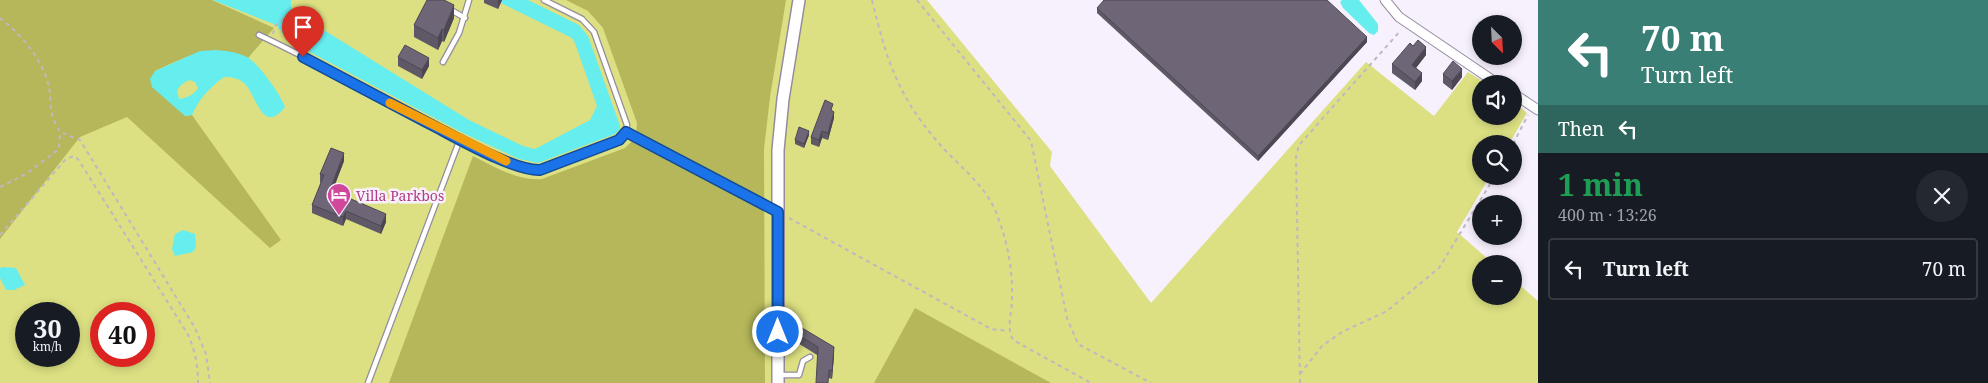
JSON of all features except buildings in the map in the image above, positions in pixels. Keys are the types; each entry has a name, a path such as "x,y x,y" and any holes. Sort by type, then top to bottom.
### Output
{"street":[{"path":"778,379 778,150 783,99 799,0"},
{"path":"1385,0 1399,17 1485,75"},
{"path":"1522,99 1536,109"}],"lane":[{"path":"443,62 459,33 469,0"},
{"path":"259,35 516,166 540,170 619,140 626,132 627,125 594,32 582,19 544,0"},
{"path":"442,5 465,18"},
{"path":"626,132 778,212"},
{"path":"368,383 460,139"},
{"path":"778,379 799,375 803,361 810,357"}],"path":[{"path":"872,0 886,56 901,90 911,107 938,143 971,175 994,208 1006,244 1011,272 1012,299 1008,331 1013,340 1091,383"},
{"path":"917,0 1031,141 1067,318 1078,344 1151,383"},
{"path":"275,26 296,9"},
{"path":"0,18 25,41 45,73 49,88 52,118 60,132 60,148 26,174 0,187"},
{"path":"1300,383 1296,166 1299,145 1407,23"},
{"path":"1518,135 1526,118 1536,109"},
{"path":"60,132 80,140 164,276 202,342 206,354 210,383"},
{"path":"0,235 66,158 74,156 78,158 194,346 198,383"},
{"path":"1299,374 1322,346 1342,332 1387,311 1404,299 1439,268 1490,185"},
{"path":"778,212 991,329 1008,331"}],"green space":[{"path":"0,0 927,0 1052,152 1050,166 1151,303 1366,62 1434,116 1468,72 1473,75 1472,125 1520,125 1514,135 1472,135 1472,185 1485,185 1479,195 1472,195 1472,207 1457,232 1484,255 1472,255 1472,305 1522,305 1522,287 1538,301 1538,383 0,383"},
{"path":"1522,109 1527,113 1522,122"}],"shaded area":[{"path":"0,0 212,0 274,28 248,58 211,51 190,56 155,71 185,116 192,115 281,240 270,248 127,117 80,137 0,239"},
{"path":"566,0 786,0 770,97 764,149 765,383 389,383 473,156 515,176 542,179 625,148 636,137 637,123 603,28 588,11"},
{"path":"915,308 1051,383 874,383"}],"water":[{"path":"213,0 291,0 293,11 469,120 523,146 535,149 590,120 597,106 572,38 501,3 502,0 528,0 579,25 588,36 620,129 615,134 538,163 519,159 463,133 289,41 276,25"},
{"path":"1342,0 1359,0 1378,24 1378,31 1374,35 1369,33 1343,8 1340,2"},
{"path":"200,51 224,51 252,60 269,80 285,107 277,115 266,116 244,83 236,78 224,77 205,94 192,115 185,116 152,87 150,79 155,71","holes":["189,80 195,82 198,88 194,93 179,99 177,90 182,84"]},
{"path":"183,230 195,234 196,247 193,252 175,256 172,249 175,234"},
{"path":"0,268 16,268 25,285 14,290 6,290 0,278"}],"slow traffic":[{"path":"390,103 506,161"}],"place":[{"name":"Villa Parkbos","path":"339,216"}],"route":[{"path":"303,57 516,166 540,170 619,140 626,132 778,212 778,332"}]}
